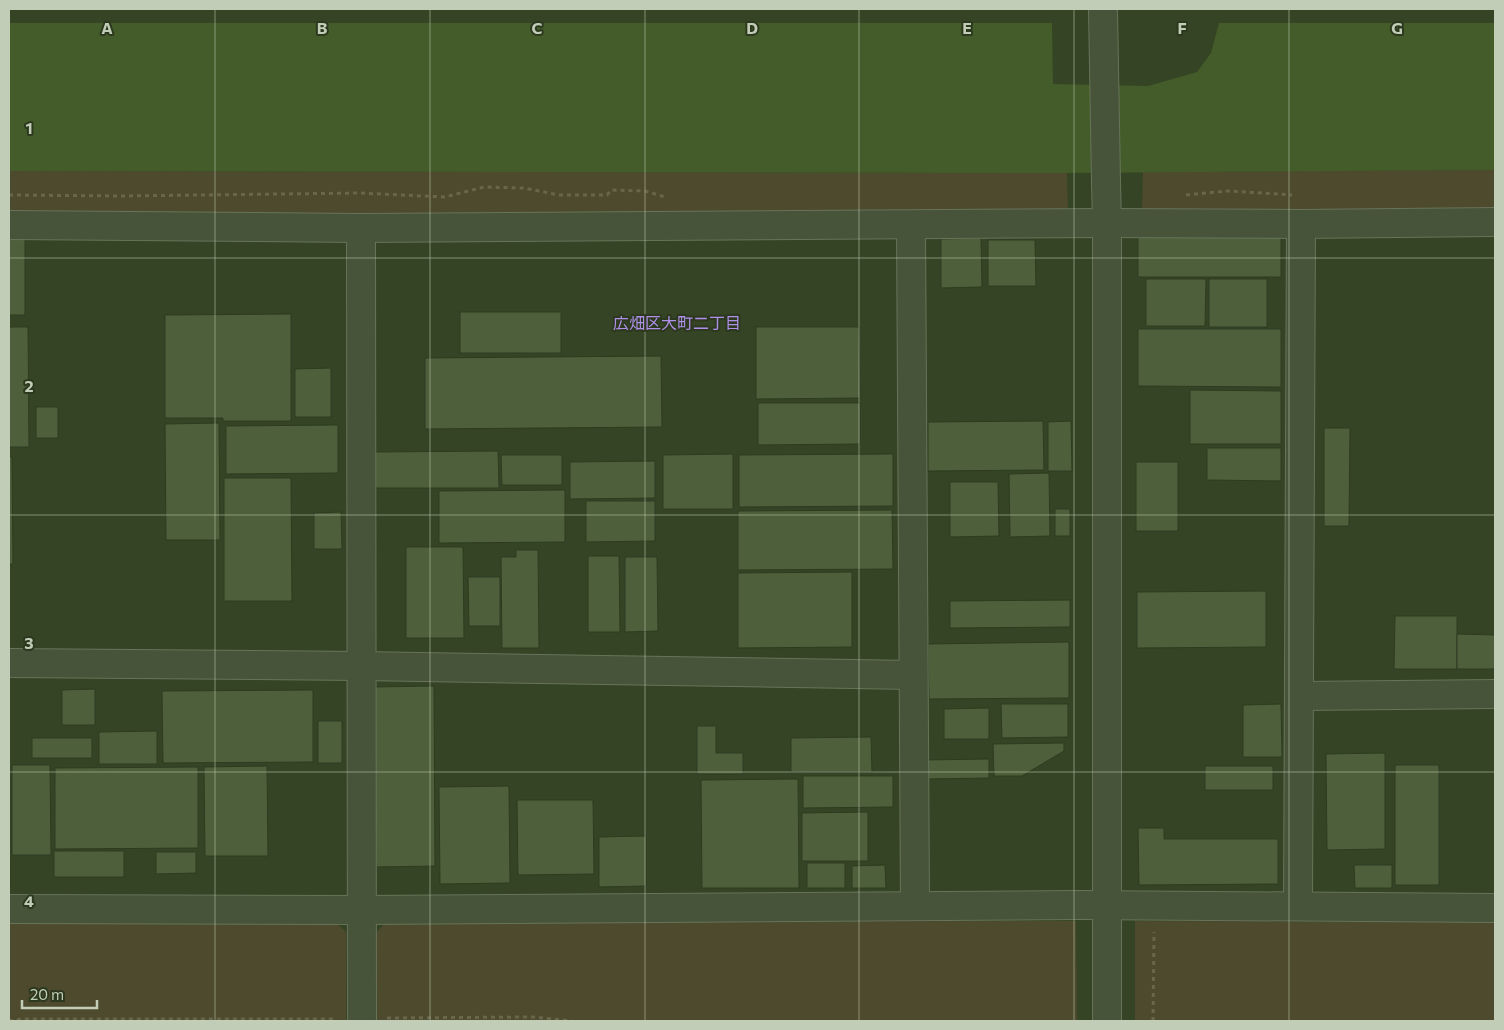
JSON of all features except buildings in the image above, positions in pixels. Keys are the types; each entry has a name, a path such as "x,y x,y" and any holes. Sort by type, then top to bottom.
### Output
{"street":[{"path":"1103,9 1107,223 1107,1021"},
{"path":"9,225 361,228 1495,222"},
{"path":"1298,906 1302,224"},
{"path":"911,226 915,906"},
{"path":"361,228 362,1020"},
{"path":"9,663 361,666 913,675"},
{"path":"1300,696 1495,694"},
{"path":"9,909 362,910 1107,905 1495,908"}],"path":[{"path":"9,195 122,196 359,193 444,197 484,187 524,188 559,195 607,195 611,190 645,191 661,197 671,197"},
{"path":"1185,195 1228,191 1296,196"},
{"path":"1153,1021 1154,906"},
{"path":"9,1021 23,1019 362,1020 533,1017 572,1021"}],"shaded area":[{"path":"9,23 1052,23 1053,84 1148,86 1197,72 1211,53 1219,23 1495,23 1495,170 1067,173 9,171"},
{"path":"1495,170 1495,212 1142,210 1143,172"},
{"path":"9,171 1067,173 1068,213 9,213"},
{"path":"1076,921 1077,1021 376,1021 376,933 386,922"},
{"path":"1135,921 1495,922 1495,1021 1135,1021"},
{"path":"9,922 335,922 346,932 346,1021 9,1021"}],"district":[{"name":"広畑区大町二丁目","path":"677,322"}]}
